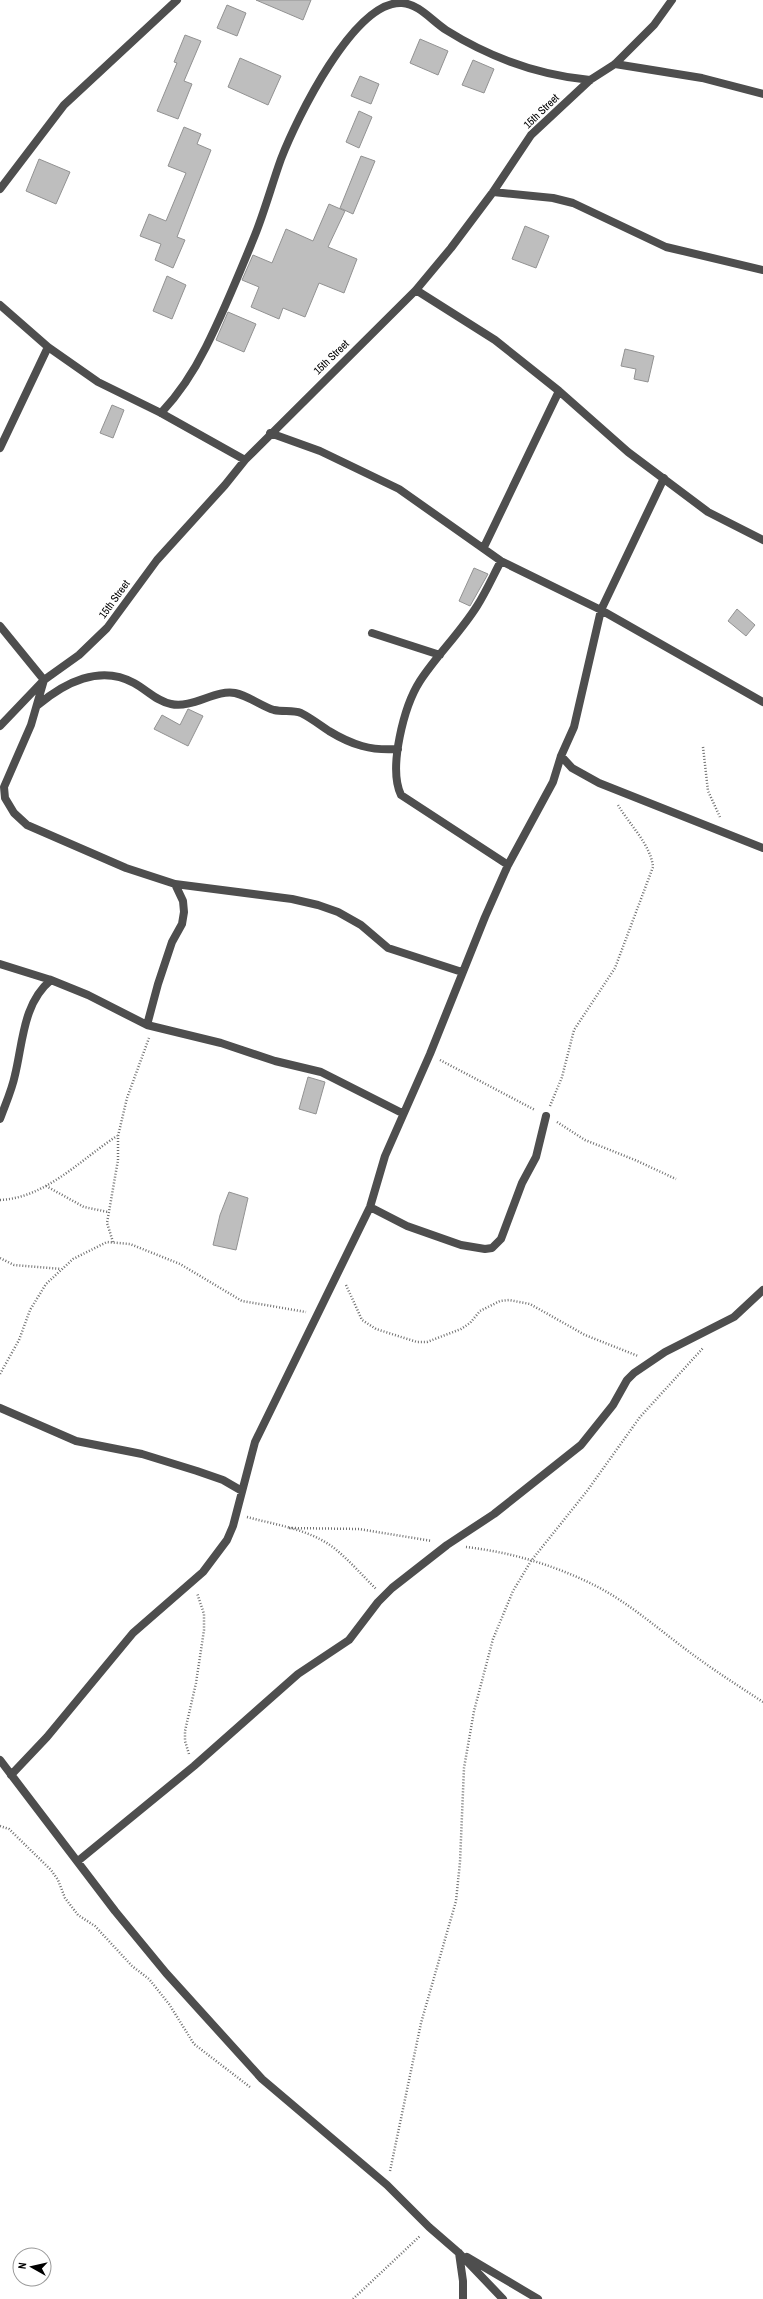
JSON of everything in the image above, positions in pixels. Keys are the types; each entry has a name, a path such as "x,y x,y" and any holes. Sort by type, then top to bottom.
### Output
{"street":[{"path":"0,189 64,105 177,0"},
{"name":"15th Street","path":"0,726 44,680 79,655 107,628 157,560 225,485 245,460 270,433 416,290 451,248 493,192 530,135 590,80 615,64 654,25 672,0"},
{"path":"161,413 186,382 206,347 255,236 282,157 316,86 339,48 364,19 382,6 392,3 413,2 445,30 475,46 527,68 559,77 590,80"},
{"path":"615,64 702,78 763,94"},
{"path":"493,192 553,198 573,203 666,247 763,270"},
{"path":"416,290 495,340 559,391 628,452 708,512 763,540"},
{"path":"0,305 48,347 98,382 161,413 245,460"},
{"path":"0,448 48,347"},
{"path":"484,547 559,391"},
{"path":"270,433 320,451 399,489 484,547 501,561 601,610 763,702"},
{"path":"11,1775 46,1737 134,1633 203,1572 227,1540 236,1514 255,1442 316,1314 341,1269 370,1207 385,1156 402,1113 430,1054 462,972 508,865 540,810 553,782 561,756 574,727 601,610 664,478"},
{"path":"501,561 477,607 419,682 406,714 395,770 397,786 401,795 508,865"},
{"path":"0,626 44,680 38,705 4,787 5,798 14,813 27,825 126,868 175,884 292,899 318,905 338,912 360,925 388,948 462,972"},
{"path":"372,633 440,655"},
{"path":"38,705 65,684 93,676 107,675 133,682 150,695 173,705 196,702 226,692 236,693 265,707 300,712 345,740 367,748 374,750 398,749"},
{"path":"561,756 572,768 599,783 763,848"},
{"path":"150,1026 160,977 172,942 182,924 184,912 183,901 175,884"},
{"path":"0,964 51,980 88,995 150,1026 221,1043 275,1061 321,1072 402,1113"},
{"path":"0,1119 15,1077 27,1019 35,999 42,988 51,980"},
{"path":"370,1207 407,1226 461,1245 485,1249 492,1248 501,1239 522,1182 536,1157 546,1116"},
{"path":"78,1861 194,1766 254,1711 298,1674 349,1640 383,1596 447,1545 494,1514 581,1445 609,1410 627,1380 650,1362 734,1317 763,1290"},
{"path":"0,1408 76,1441 99,1444 197,1471 223,1480 242,1491"},
{"path":"0,1760 115,1911 166,1973 262,2079 386,2185 429,2227 459,2253 503,2299"},
{"path":"459,2253 463,2281 463,2299"},
{"path":"459,2253 538,2299"}],"path":[{"path":"703,747 710,800 731,835"},
{"path":"546,1116 562,1077 574,1030 615,968 653,867 652,858 616,802"},
{"path":"113,1242 108,1230 108,1212 118,1160 118,1136 127,1098 150,1026"},
{"path":"0,1200 16,1198 46,1186 118,1136"},
{"path":"46,1186 84,1207 108,1212"},
{"path":"0,1374 19,1340 30,1310 46,1284 61,1269 88,1250 107,1242 130,1244 180,1264 242,1301 316,1314"},
{"path":"0,1258 14,1265 61,1269"},
{"path":"341,1269 362,1320 376,1329 417,1342 427,1342 449,1335 470,1324 480,1311 500,1301 509,1300 530,1304 585,1335 623,1348 650,1362"},
{"path":"386,2185 421,2023 456,1900 460,1862 464,1768 474,1711 492,1640 513,1591 531,1561 587,1490 640,1417 706,1346"},
{"path":"236,1514 313,1536 332,1547 383,1596"},
{"path":"289,1528 359,1529 447,1545 486,1550 557,1568 624,1603 714,1670 763,1702"},
{"path":"193,1580 205,1625 200,1661 184,1737 194,1766"},
{"path":"0,1826 9,1829 51,1870 58,1880 65,1898 78,1915 95,1926 132,1966 149,1979 168,2004 194,2044 253,2089"},
{"path":"353,2299 429,2227"}],"building":[{"path":"256,0 311,0 303,20"},
{"path":"227,5 246,13 237,36 217,28"},
{"path":"185,35 201,41 184,81 192,84 178,119 157,111 177,63 174,62"},
{"path":"420,39 448,51 438,75 410,63"},
{"path":"240,58 281,76 268,105 228,87"},
{"path":"473,60 494,69 484,93 462,85"},
{"path":"360,76 379,84 371,104 351,96"},
{"path":"359,111 372,117 359,148 346,142"},
{"path":"184,127 201,134 197,144 211,150 177,237 185,240 173,268 155,260 161,244 140,236 149,214 166,221 186,173 168,166"},
{"path":"361,156 375,161 353,214 340,208"},
{"path":"39,159 70,172 56,204 26,191"},
{"path":"329,204 345,211 328,247 357,259 344,293 319,283 305,317 283,308 279,319 251,307 259,287 242,280 253,255 272,263 286,229 313,241"},
{"path":"525,226 549,236 536,268 512,259"},
{"path":"167,276 186,285 172,319 153,311"},
{"path":"228,312 256,324 244,352 216,340"},
{"path":"625,349 654,356 648,382 634,379 636,369 621,366"},
{"path":"112,405 124,410 113,438 100,433"},
{"path":"474,568 488,574 470,606 459,601"},
{"path":"737,609 755,625 746,636 728,621"},
{"path":"188,709 203,716 188,746 154,729 162,715 180,725"},
{"path":"308,1077 325,1082 316,1114 299,1109"},
{"path":"229,1192 248,1198 236,1250 213,1245 220,1215"}]}
